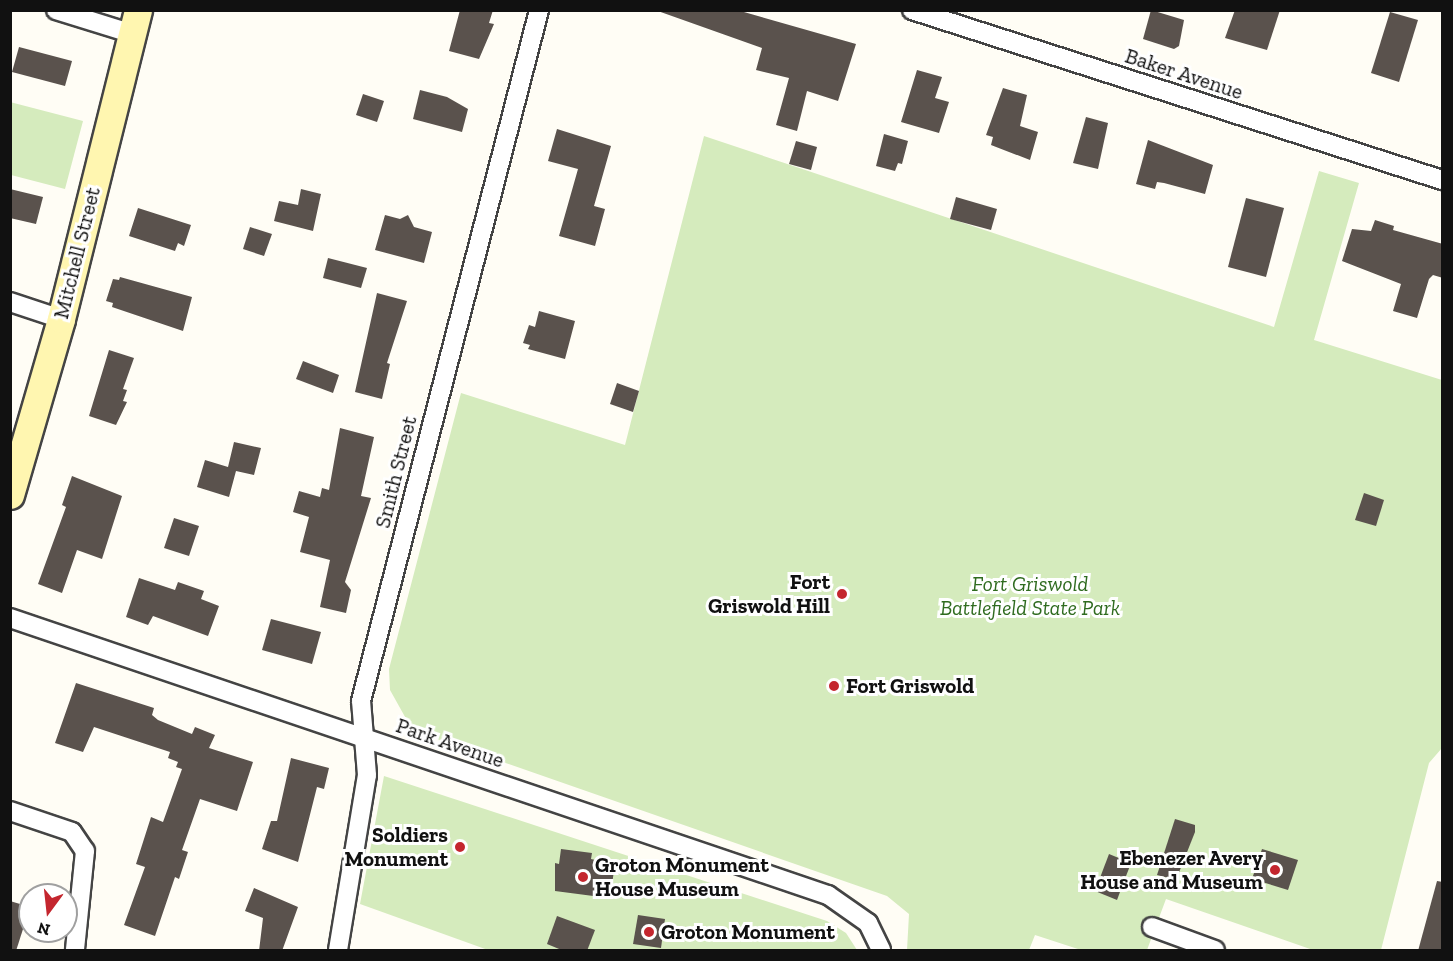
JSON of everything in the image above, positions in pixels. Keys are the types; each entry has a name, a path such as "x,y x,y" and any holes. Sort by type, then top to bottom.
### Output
{"main road":[{"name":"Mitchell Street","path":"10,495 61,319 135,22"}],"street":[{"path":"56,10 135,22"},
{"name":"Smith Street","path":"338,951 367,775 366,738 361,701 539,10"},
{"name":"Baker Avenue","path":"912,10 1443,180"},
{"path":"10,302 61,319"},
{"name":"Park Avenue","path":"10,618 828,896 868,922 881,951"},
{"path":"10,811 72,832 85,851 75,951"},
{"path":"1152,927 1215,951"}],"green space":[{"path":"10,102 83,121 65,189 11,175"},
{"name":"Fort Griswold Battlefield State Park","path":"704,136 1274,327 1319,171 1359,183 1314,340 1442,380 1442,748 1429,763 1381,950 1313,950 1166,899 1147,950 1081,950 1035,935 1029,950 907,950 909,914 887,896 431,737 409,724 390,690 389,669 461,393 625,445"},
{"path":"384,776 827,921 846,933 857,950 488,950 360,904"}],"building":[{"path":"460,10 493,10 489,23 494,24 479,59 449,51"},
{"path":"655,10 737,10 856,44 838,101 807,91 797,131 776,125 789,78 756,70 762,48"},
{"path":"1151,10 1184,20 1179,46 1174,49 1143,39"},
{"path":"1235,10 1280,10 1267,50 1225,38"},
{"path":"1390,12 1418,20 1399,82 1371,73"},
{"path":"19,47 72,61 65,86 12,72"},
{"path":"917,70 942,77 935,98 949,102 939,133 901,122"},
{"path":"1003,88 1027,95 1020,126 1038,132 1030,160 991,145 993,137 986,135"},
{"path":"420,90 447,97 468,109 462,132 413,119"},
{"path":"363,94 384,101 377,122 356,115"},
{"path":"1086,117 1108,123 1098,169 1073,163"},
{"path":"557,129 611,146 594,206 605,209 595,246 559,236 578,169 548,161"},
{"path":"884,134 908,141 902,164 898,163 895,171 876,166"},
{"path":"1148,140 1213,165 1205,194 1164,183 1157,182 1155,189 1136,184"},
{"path":"796,141 817,147 811,170 789,164"},
{"path":"10,189 43,197 36,224 10,218"},
{"path":"301,189 321,194 313,231 274,221 279,201 298,205"},
{"path":"956,197 997,209 991,230 950,219"},
{"path":"1246,198 1284,208 1266,277 1228,267"},
{"path":"138,208 191,225 184,246 178,243 175,251 129,236"},
{"path":"385,215 400,219 408,215 414,227 432,232 424,263 375,250"},
{"path":"1375,220 1394,226 1393,230 1443,244 1443,278 1433,275 1429,279 1417,318 1393,311 1401,284 1342,261 1352,229 1371,231"},
{"path":"250,227 272,234 264,256 243,249"},
{"path":"328,258 367,268 361,288 323,278"},
{"path":"120,277 192,297 183,331 112,307 113,303 106,301 113,279 119,280"},
{"path":"377,293 407,301 387,363 390,364 382,399 355,392"},
{"path":"539,311 575,321 565,359 528,349 530,345 523,343 529,325 535,327"},
{"path":"109,350 134,358 123,389 127,390 123,401 127,402 116,425 89,416"},
{"path":"303,361 339,375 333,393 296,379"},
{"path":"617,383 639,391 633,412 610,404"},
{"path":"340,428 374,437 361,496 371,498 345,582 351,590 346,613 320,607 330,560 300,552 309,517 293,512 299,491 320,497 322,488 329,490"},
{"path":"234,442 261,448 254,475 236,471 229,497 197,487 205,460 228,467"},
{"path":"72,476 122,496 102,559 77,550 62,593 38,584 66,507 62,505"},
{"path":"1364,493 1384,500 1376,526 1355,520"},
{"path":"174,518 199,526 189,556 164,548"},
{"path":"139,578 175,590 178,582 204,591 201,599 219,606 208,636 153,616 148,625 126,617"},
{"path":"271,619 321,632 312,664 262,650"},
{"path":"76,683 154,708 152,715 158,720 192,734 195,727 215,735 209,748 253,762 237,811 200,799 182,850 188,852 179,879 175,877 155,936 124,925 145,867 136,864 151,817 163,822 182,769 176,767 178,762 168,758 170,752 94,727 83,752 55,743"},
{"path":"291,758 329,768 324,789 317,787 298,862 262,849 271,821 277,821"},
{"path":"1175,819 1195,825 1195,832 1176,880 1157,875"},
{"name":"Groton Monument House Museum","path":"561,849 592,853 591,859 600,861 599,868 614,870 611,893 601,892 601,897 555,891 555,863 559,864"},
{"name":"Ebenezer Avery House and Museum","path":"1262,849 1298,860 1288,890 1252,879"},
{"path":"1109,854 1131,863 1117,900 1095,891"},
{"path":"1437,881 1443,882 1443,951 1418,951"},
{"path":"254,888 298,907 282,951 259,951 263,918 245,911"},
{"path":"10,901 18,903 19,943 16,951 10,951"},
{"name":"Groton Monument","path":"638,915 665,919 661,948 633,944"},
{"path":"557,916 595,930 587,951 564,951 547,944"}],"place":[{"name":"Fort Griswold Hill","path":"842,594"},
{"name":"Fort Griswold","path":"834,686"},
{"name":"Soldiers Monument","path":"460,847"},
{"name":"Ebenezer Avery House and Museum","path":"1275,870"},
{"name":"Groton Monument House Museum","path":"583,877"},
{"name":"Groton Monument","path":"649,932"}]}
